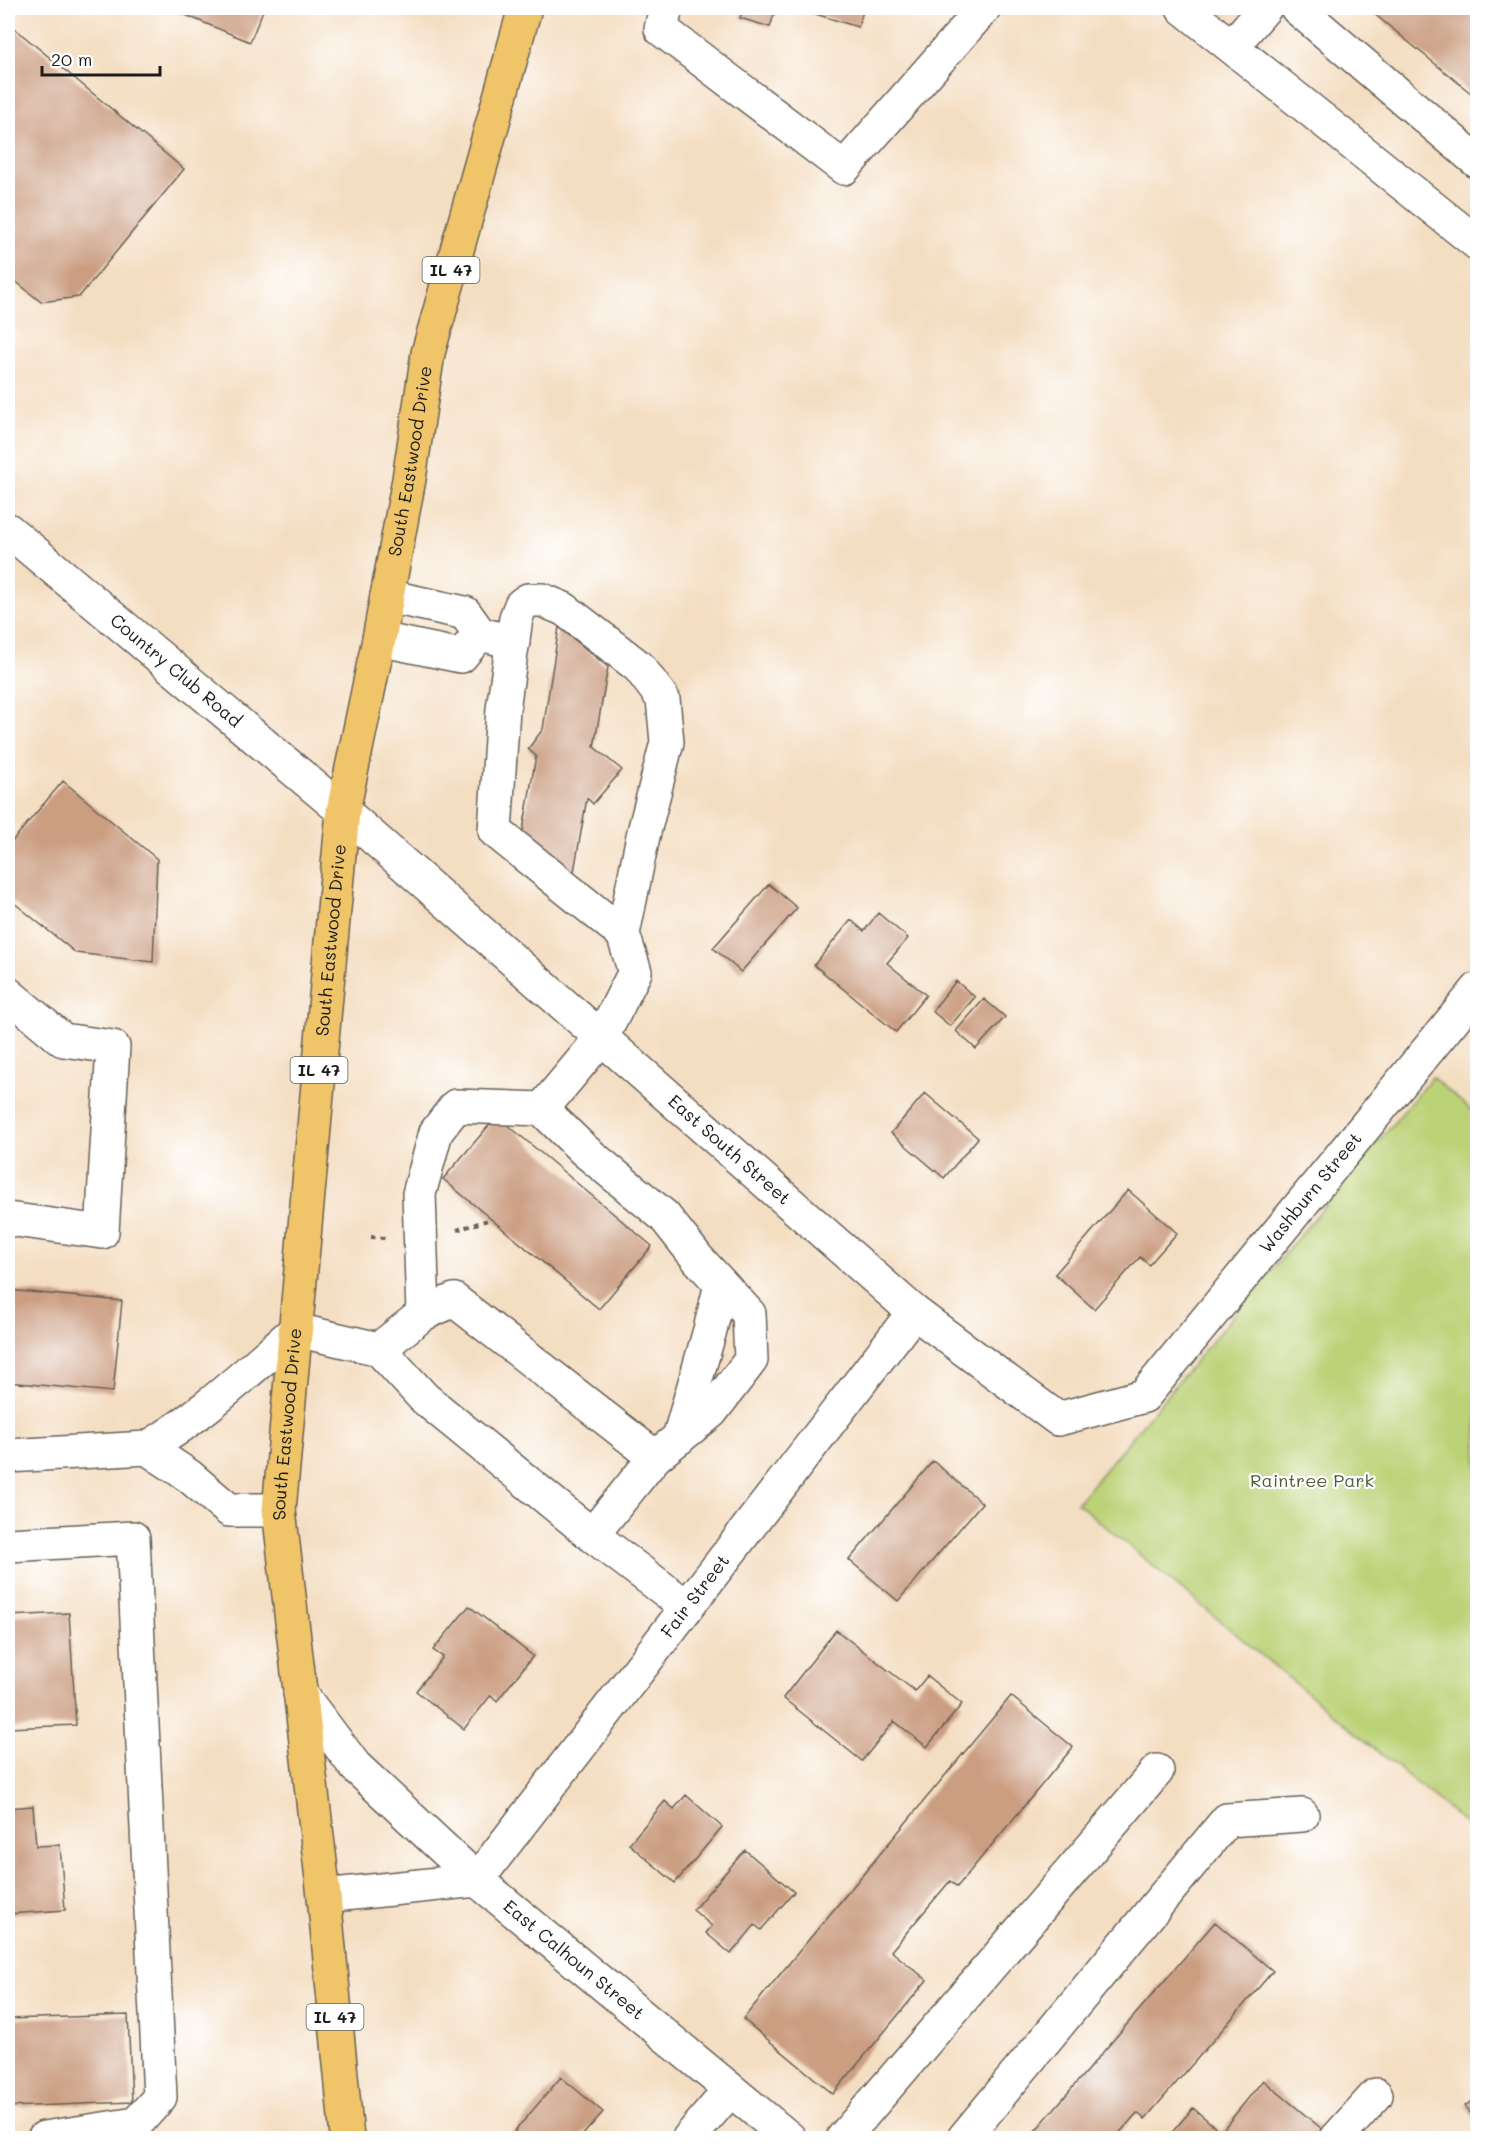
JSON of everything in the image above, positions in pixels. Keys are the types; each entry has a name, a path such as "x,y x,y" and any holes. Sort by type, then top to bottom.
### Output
{"main road":[{"name":"South Eastwood Drive","path":"346,2139 324,1896 279,1510 343,811 409,479 428,353 525,8"}],"street":[{"path":"666,8 661,29 844,168 984,8"},
{"path":"1183,8 1478,244"},
{"path":"1232,46 1265,8"},
{"path":"1297,8 1478,162"},
{"name":"Country Club Road","path":"8,530 343,811"},
{"path":"387,596 465,613 480,634 513,642"},
{"path":"542,1109 602,1037 635,972 623,934 643,836 668,742 663,699 639,667 564,609 542,600 528,600 521,606 516,618 503,709 495,831 623,934"},
{"path":"379,639 461,656 480,634"},
{"name":"East South Street","path":"343,811 914,1312 1058,1419 1144,1396"},
{"name":"Washburn Street","path":"1144,1396 1478,989"},
{"path":"8,994 63,1040 113,1047 102,1232 8,1219"},
{"path":"423,1314 419,1194 436,1132 456,1106 542,1109 584,1150 664,1216 698,1260 749,1314 752,1360 711,1412 667,1447 592,1535"},
{"path":"667,1447 710,1330 721,1284"},
{"path":"379,1349 423,1314 454,1300 667,1447"},
{"name":"Fair Street","path":"477,1880 914,1312"},
{"path":"8,1456 147,1448 210,1404 296,1330 379,1349 424,1398 592,1535 687,1607"},
{"path":"147,1448 189,1476 229,1510 279,1510"},
{"path":"8,1545 133,1538 160,2097 136,2124 44,2139"},
{"name":"East Calhoun Street","path":"300,1693 355,1766 477,1880 789,2139"},
{"path":"843,2139 1157,1771"},
{"path":"964,2139 1227,1820 1302,1815"},
{"path":"324,1896 477,1880"},
{"path":"689,2139 730,2090"},
{"path":"1337,2139 1376,2095"}],"green space":[{"name":"Raintree Park","path":"1432,1077 1477,1115 1477,1833 1077,1503"}],"building":[{"path":"169,8 264,8 250,42"},
{"path":"743,8 776,8 770,27 740,18"},
{"path":"796,8 864,8 858,27"},
{"path":"1376,8 1478,8 1478,99 1372,12"},
{"path":"8,23 184,169 79,297 41,302 8,275"},
{"path":"559,627 608,667 594,747 622,770 593,804 587,798 573,877 522,836 536,756 528,749 543,729"},
{"path":"63,781 157,859 153,962 76,953 8,898 8,846"},
{"path":"769,884 797,908 741,972 713,948"},
{"path":"878,913 908,938 887,963 926,995 896,1032 814,965 851,920 864,931"},
{"path":"956,981 975,997 950,1026 932,1011"},
{"path":"984,999 1005,1017 976,1049 956,1031"},
{"path":"925,1093 978,1138 944,1178 891,1133"},
{"path":"497,1116 652,1246 599,1309 443,1179"},
{"path":"1128,1190 1177,1233 1149,1265 1140,1257 1094,1309 1055,1274"},
{"path":"8,1290 122,1301 113,1392 8,1382"},
{"path":"933,1461 982,1503 898,1601 849,1560"},
{"path":"469,1606 533,1656 497,1701 491,1695 464,1729 416,1691 443,1657 433,1650"},
{"path":"69,1613 76,1725 8,1728 8,1616"},
{"path":"836,1630 915,1691 927,1676 962,1704 927,1747 894,1721 862,1761 783,1698"},
{"path":"1011,1696 1073,1747 957,1887 950,1881 891,1951 927,1980 833,2094 743,2019"},
{"path":"686,1795 722,1827 675,1883 629,1844 665,1801 674,1809"},
{"path":"33,1806 36,1846 60,1845 65,1910 8,1914 8,1808"},
{"path":"745,1850 794,1892 761,1930 755,1925 731,1954 706,1933 712,1926 693,1910"},
{"path":"1215,1922 1273,1971 1145,2119 1137,2113 1115,2138 1029,2138"},
{"path":"128,2015 132,2102 8,2107 8,2019"},
{"path":"561,2077 603,2112 580,2138 509,2138"},
{"path":"1263,2080 1322,2129 1314,2138 1167,2138 1193,2108 1221,2132"},
{"path":"1478,2097 1478,2124 1465,2106"}]}
